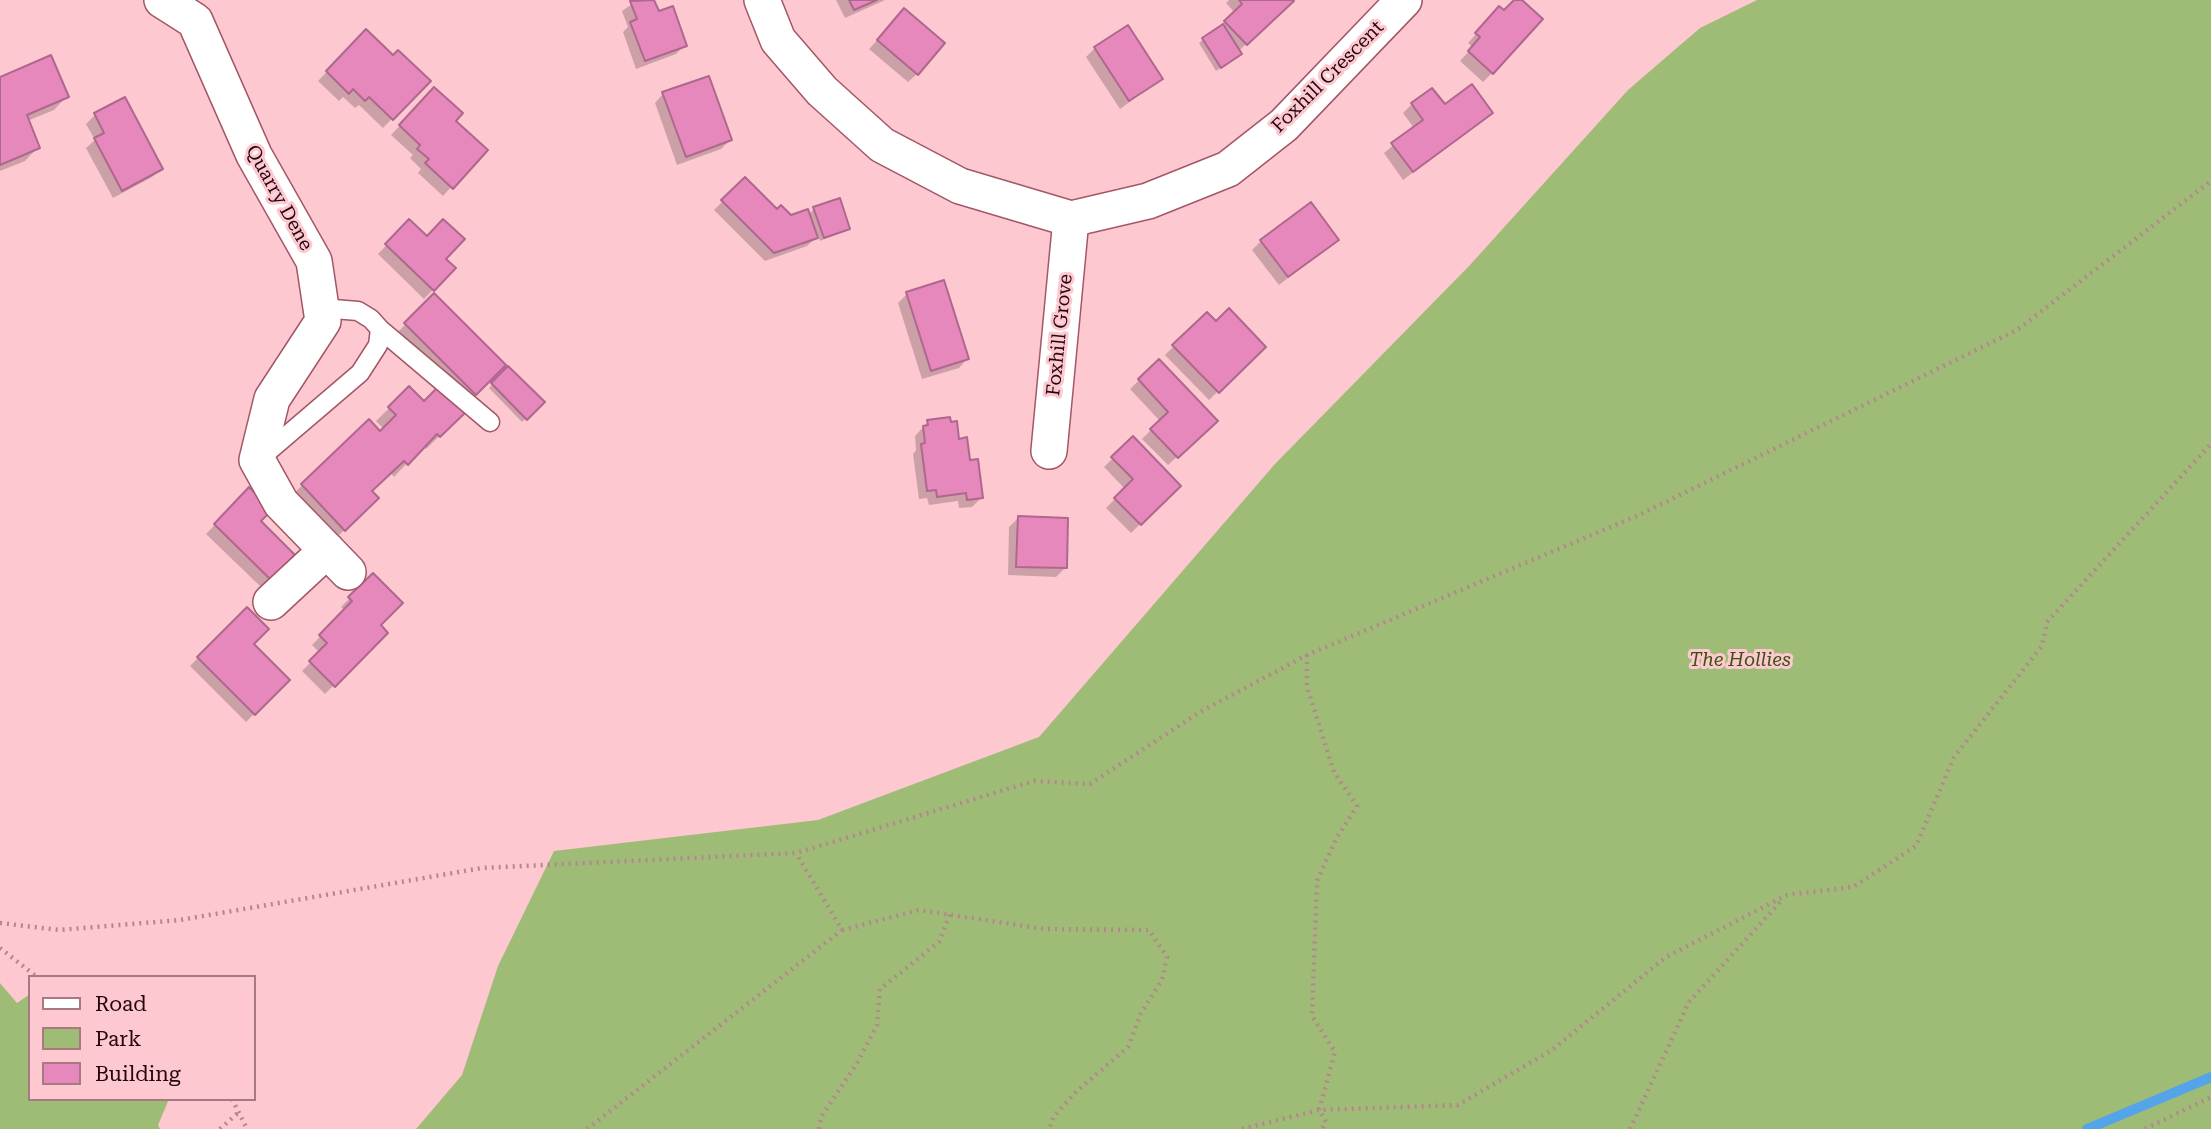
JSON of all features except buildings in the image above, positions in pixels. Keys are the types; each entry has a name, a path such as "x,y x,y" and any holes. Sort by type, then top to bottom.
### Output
{"street":[{"name":"Quarry Dene","path":"162,0 195,21 254,155 314,261 323,321 272,399 257,460"},
{"name":"Foxhill Crescent","path":"762,0 778,40 822,91 882,145 960,186 1071,219 1148,201 1228,169 1284,125 1404,0"},
{"name":"Foxhill Grove","path":"1049,451 1071,219"},
{"path":"257,460 281,503 338,561 271,602"}],"lane":[{"path":"321,309 358,311 490,422"},
{"path":"257,460 360,373 378,345 380,329"}],"path":[{"path":"0,923 60,930 180,920 482,869 796,853 1034,781 1090,784 1200,712 1307,655 1639,515 2017,330 2211,181"},
{"path":"1242,1129 1319,1110 1458,1105 1552,1050 1666,957 1787,895 1853,887 1916,846 1954,757 2042,646 2047,622 2211,444"},
{"path":"1307,655 1307,687 1334,772 1357,806 1337,837 1317,881 1311,1016 1335,1052 1319,1110 1326,1122 1322,1129"},
{"path":"796,853 842,930"},
{"path":"1630,1129 1689,1002 1787,895"},
{"path":"587,1129 842,930 919,910 1044,929 1149,930 1167,957 1162,979 1141,1013 1128,1047 1054,1115 1049,1129"},
{"path":"819,1129 821,1117 856,1065 877,1024 880,989 939,942 950,914"},
{"path":"0,948 34,975"},
{"path":"2145,1129 2211,1097"},
{"path":"233,1101 247,1129"},
{"path":"220,1129 239,1112"}],"green space":[{"name":"The Hollies","path":"1757,0 2211,0 2211,1129 416,1129 462,1075 498,966 554,851 818,820 1039,737 1275,464 1470,265 1628,90 1700,28"},
{"path":"0,983 17,1003 28,995 28,1101 168,1101 158,1125 160,1129 0,1129"}],"waterway":[{"path":"2087,1129 2211,1077"}]}
